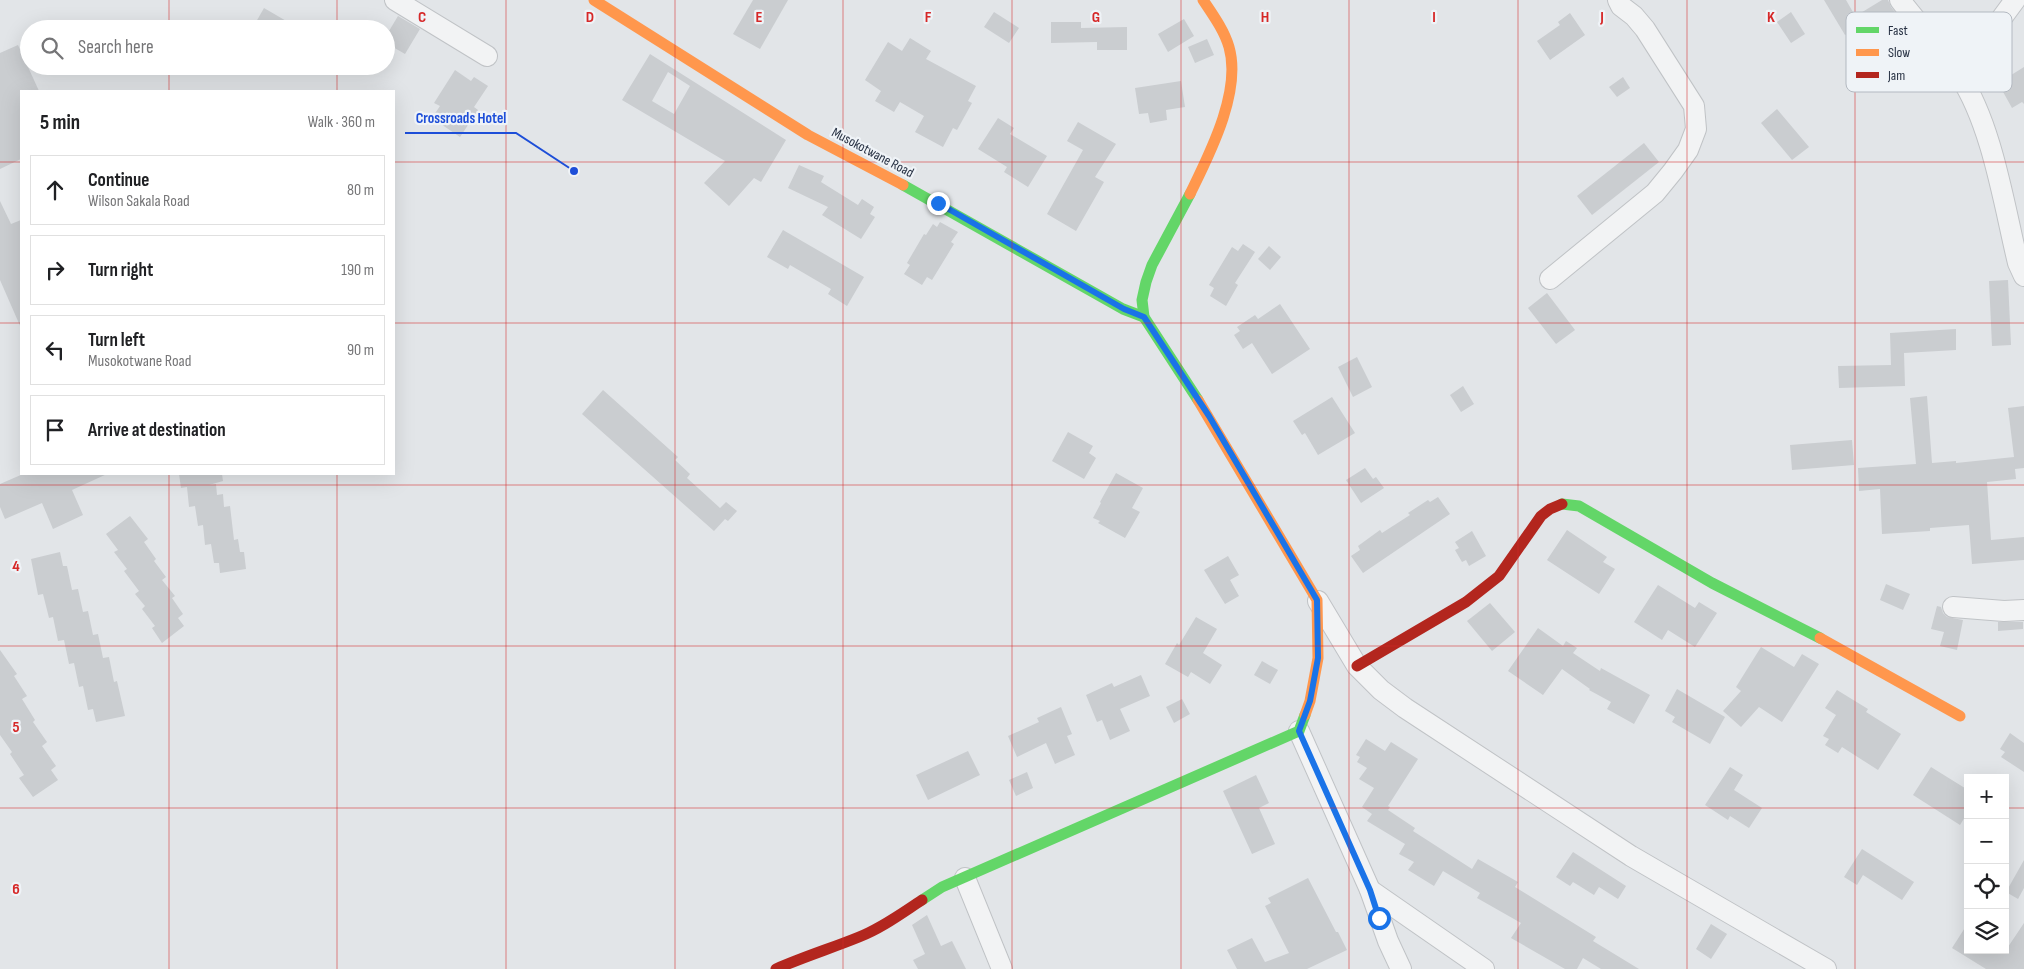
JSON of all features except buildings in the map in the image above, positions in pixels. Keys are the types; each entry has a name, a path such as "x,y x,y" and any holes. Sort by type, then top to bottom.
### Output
{"street":[{"path":"395,0 487,56"},
{"name":"Musokotwane Road","path":"594,0 808,135 938,203 1124,309 1144,317"},
{"path":"1203,0 1221,28 1230,49 1233,72 1218,130 1205,164 1147,278 1142,299 1144,317 1209,416 1357,666 1381,690 1405,708 1506,776 1639,861 1826,969"},
{"path":"1900,0 1910,12"},
{"path":"2006,12 2015,0"},
{"path":"1550,279 1655,193 1688,150 1696,129 1694,106 1646,28 1623,2"},
{"path":"1968,92 1987,135 2018,263 2024,276"},
{"path":"1357,666 1484,590 1499,576 1541,516 1557,504 1569,504 1579,506 1712,583 1840,648 1960,716"},
{"path":"1317,600 1318,658 1310,701 1299,731 1370,890 1388,941 1401,969"},
{"path":"1953,607 2004,612 2024,610"},
{"path":"776,969 816,952 860,937 885,924 942,887 1299,731"},
{"path":"965,878 1002,969"},
{"path":"1370,890 1484,969"}],"traffic: fast":[{"path":"903,185 1123,309 1144,317"},
{"path":"1190,194 1152,265 1142,300 1144,317 1198,400"},
{"path":"1562,504 1579,506 1712,583 1820,638"},
{"path":"922,900 942,887 1299,731 1305,715"}],"traffic: slow":[{"path":"594,0 808,135 903,185"},
{"path":"1190,194 1222,123 1231,83 1232,65 1227,41 1203,0"},
{"path":"1198,400 1317,600 1318,658 1310,701 1305,715"},
{"path":"1820,638 1960,716"}],"traffic: jam":[{"path":"1357,666 1466,602 1499,576 1541,516 1550,509 1562,504"},
{"path":"776,969 876,929 922,900"}],"place":[{"name":"Crossroads Hotel","path":"574,171"}],"route":[{"path":"938,203 1086,288 1124,309 1144,317 1209,416 1317,600 1318,658 1310,701 1299,731 1370,890 1379,918"}]}
